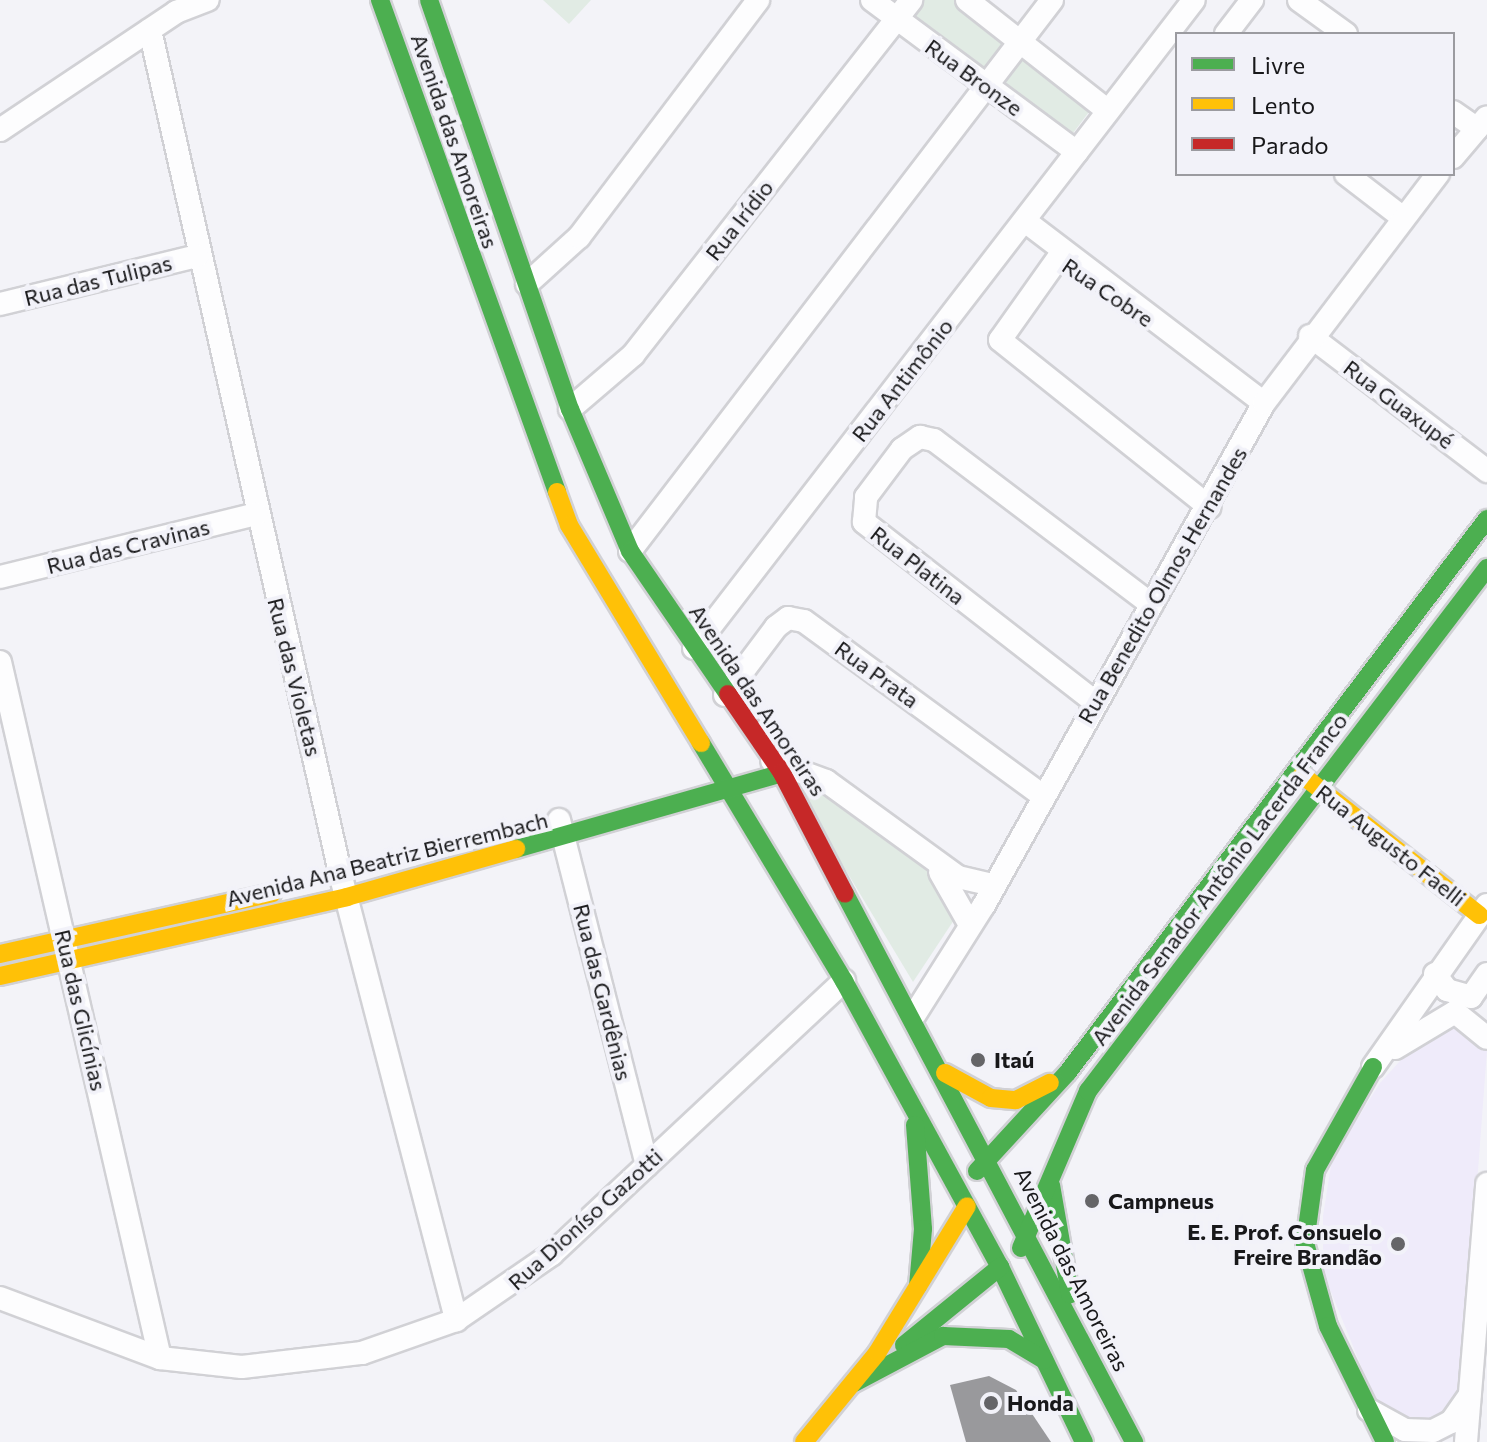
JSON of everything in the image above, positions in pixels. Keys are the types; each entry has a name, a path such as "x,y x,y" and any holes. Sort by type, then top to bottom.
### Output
{"main road":[{"name":"Avenida das Amoreiras","path":"380,0 569,525 844,981 1000,1267 1084,1442"},
{"name":"Avenida das Amoreiras","path":"429,0 570,409 630,551 725,695 777,767 915,1014 1134,1442"},
{"name":"Avenida Senador Antônio Lacerda Franco","path":"987,1156 1068,1072 1487,519"},
{"name":"Avenida Senador Antônio Lacerda Franco","path":"1030,1240 1067,1126 1088,1091 1487,568"},
{"name":"Avenida Ana Beatriz Bierrembach","path":"0,954 67,949 344,887 726,786 777,767"},
{"name":"Rua Augusto Faelli","path":"1295,769 1484,914"},
{"name":"Avenida Ana Beatriz Bierrembach","path":"0,976 67,949"},
{"path":"1373,1067 1326,1144 1305,1228 1312,1282 1365,1408 1385,1442"},
{"path":"945,1073 973,1093 1016,1100 1068,1072"},
{"path":"914,1113 923,1217 918,1286"},
{"path":"811,1440 854,1383 918,1286 967,1206 987,1156"},
{"path":"1050,1180 1079,1337"},
{"path":"854,1383 1030,1240"},
{"path":"854,1383 943,1336 1009,1339 1044,1360"}],"street":[{"path":"0,130 150,30 208,0"},
{"path":"527,284 579,237 758,0"},
{"name":"Rua Bronze","path":"872,0 1077,152"},
{"name":"Rua Irídio","path":"570,409 633,355 911,0"},
{"path":"967,0 1022,40 1108,111"},
{"path":"630,551 1052,0"},
{"name":"Rua Antimônio","path":"1176,32 1194,0"},
{"path":"1228,32 1252,0"},
{"path":"1299,0 1343,32"},
{"name":"Rua das Violetas","path":"150,30 197,256 344,887 456,1320"},
{"name":"Rua Antimônio","path":"694,648 1108,111 1171,42"},
{"path":"1455,113 1482,123 1455,155"},
{"path":"1349,176 1402,217"},
{"name":"Rua Benedito Olmos Hernandes","path":"915,1014 993,885 1209,507 1264,403 1310,336 1436,176"},
{"path":"1025,221 1061,254"},
{"name":"Rua Cobre","path":"1209,507 1000,340 1061,254 1264,403"},
{"name":"Rua das Tulipas","path":"0,304 197,256"},
{"name":"Rua Guaxupé","path":"1310,336 1487,471"},
{"name":"Rua Platina","path":"1095,702 864,522 866,497 902,449 920,437 934,440 1152,605"},
{"name":"Rua das Cravinas","path":"0,577 256,514"},
{"name":"Rua Prata","path":"725,695 776,627 788,618 804,621 1043,796"},
{"name":"Rua das Glicínias","path":"0,662 160,1358"},
{"path":"777,767 826,781 928,859 958,877 993,885"},
{"name":"Rua das Gardênias","path":"561,830 647,1165"},
{"path":"928,859 969,923"},
{"path":"1373,1067 1435,974 1484,914"},
{"path":"1435,974 1447,990 1466,1004 1487,1038"},
{"path":"1373,1067 1431,1020 1466,1004 1487,974"},
{"name":"Rua Dioníso Gazotti","path":"0,1298 160,1358 288,1366 362,1353 456,1320 532,1270 844,981"},
{"path":"1466,1442 1487,1184"},
{"path":"1365,1408 1391,1425 1433,1431 1451,1422 1471,1392"}],"shaded area":[{"path":"543,0 591,0 569,24"},
{"path":"880,0 960,0 1095,104 1067,141"},
{"path":"810,777 930,867 953,902 954,920 913,982 800,794"},
{"name":"E. E. Prof. Consuelo Freire Brandão","path":"1462,1020 1487,1050 1461,1399 1443,1420 1414,1427 1380,1413 1323,1272 1323,1216 1332,1159 1380,1083 1420,1039"}],"building":[{"name":"Honda","path":"989,1376 1016,1390 1051,1442 966,1442 950,1385"}],"traffic: fast":[{"path":"380,0 557,492"},
{"path":"429,0 570,409 630,551 728,694"},
{"path":"977,1171 1068,1072 1487,519"},
{"path":"1021,1248 1088,1091 1487,568"},
{"path":"701,743 844,981 1000,1267 1084,1442"},
{"path":"516,849 782,773"},
{"path":"845,894 1134,1442"},
{"path":"1373,1067 1315,1170 1305,1243 1328,1326 1385,1442"},
{"path":"915,1125 923,1229 918,1286"},
{"path":"1051,1185 1070,1294"},
{"path":"904,1345 1000,1267"},
{"path":"854,1383 943,1336 1009,1339 1044,1360"}],"traffic: slow":[{"path":"557,492 569,525 701,743"},
{"path":"1302,775 1479,915"},
{"path":"0,976 347,897 516,849"},
{"path":"0,954 272,893"},
{"path":"945,1073 991,1098 1016,1100 1050,1083"},
{"path":"804,1442 877,1353 967,1206"}],"traffic: jam":[{"path":"728,694 782,773 845,894"}],"place":[{"name":"Itaú","path":"978,1060"},
{"name":"Campneus","path":"1092,1201"},
{"name":"E. E. Prof. Consuelo Freire Brandão","path":"1398,1244"},
{"name":"Honda","path":"991,1403"}]}
